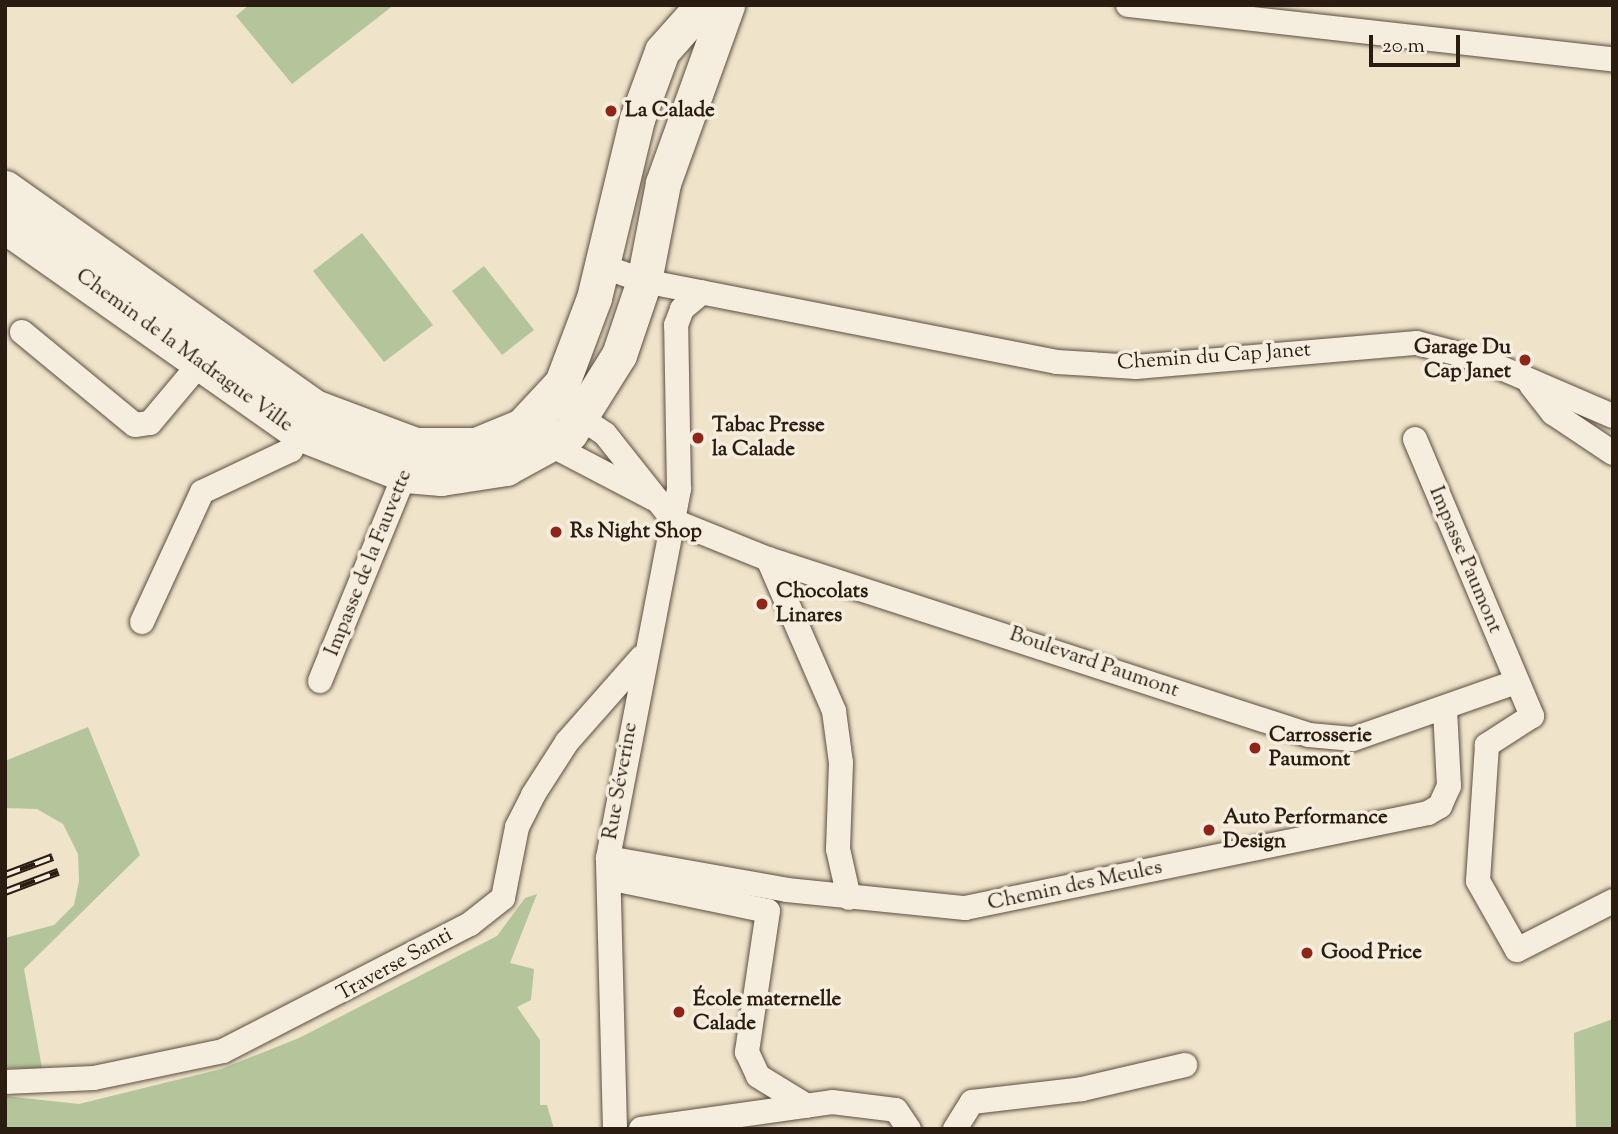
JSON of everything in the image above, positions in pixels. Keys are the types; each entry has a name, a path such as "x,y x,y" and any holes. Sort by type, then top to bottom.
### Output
{"street":[{"name":"Chemin de la Madrague Ville","path":"411,460 476,445 522,426 543,409 576,354 602,266 625,159 662,51 703,5"},
{"name":"Chemin de la Madrague Ville","path":"5,226 202,361 306,420 411,460 471,476 553,446 585,416 619,355 644,281 663,183 727,5"},
{"path":"1128,5 1613,58"},
{"name":"Chemin de la Madrague Ville","path":"5,188 306,420"},
{"name":"Chemin du Cap Janet","path":"602,266 644,281 1057,362 1136,367 1417,343 1485,361 1613,416"},
{"path":"674,521 676,325 682,309 702,292"},
{"path":"22,332 135,425 150,423 202,361"},
{"path":"1529,382 1553,413 1613,453"},
{"path":"654,499 553,446 543,409 565,407 585,416 674,521"},
{"path":"142,622 202,492 291,450 306,420"},
{"name":"Impasse Paumont","path":"1415,439 1532,716 1487,746 1478,881 1517,950 1613,901"},
{"name":"Impasse de la Fauvette","path":"320,681 411,460"},
{"name":"Boulevard Paumont","path":"674,521 768,559 1334,742 1445,709 1516,682"},
{"name":"Rue Séverine","path":"615,1129 610,869 643,656 674,521"},
{"path":"768,559 834,711 841,763 838,849 849,898"},
{"name":"Traverse Santi","path":"5,1082 94,1078 223,1051 470,924 503,898 517,827 546,774 643,656"},
{"name":"Chemin des Meules","path":"610,869 849,898 965,908 1428,813 1440,806 1449,786 1445,709"},
{"path":"610,869 768,911 747,1052 758,1076 807,1106"},
{"path":"955,1129 972,1102 1082,1089 1185,1065"},
{"path":"641,1129 807,1106 896,1110 909,1129"}],"green space":[{"path":"249,5 394,5 292,84 236,16"},
{"path":"362,233 433,325 384,362 313,271"},
{"path":"484,266 534,330 502,355 452,291"},
{"path":"88,727 140,855 24,969 42,1068 5,1068 5,938 54,925 74,905 79,881 78,854 63,824 37,809 5,808 5,761"},
{"path":"537,894 510,963 534,969 531,1000 517,1007 540,1040 540,1105 547,1105 554,1129 5,1127 5,1096 79,1104 221,1069 299,1038 497,936 525,898"},
{"path":"1613,1019 1613,1129 1576,1129 1574,1033"}],"railway":[{"path":"5,875 53,857"},
{"path":"5,892 58,872"}],"place":[{"name":"La Calade","path":"611,111"},
{"name":"Garage Du Cap Janet","path":"1525,360"},
{"name":"Tabac Presse la Calade","path":"698,438"},
{"name":"Rs Night Shop","path":"556,532"},
{"name":"Chocolats Linares","path":"762,604"},
{"name":"Carrosserie Paumont","path":"1255,748"},
{"name":"Auto Performance Design","path":"1209,830"},
{"name":"Good Price","path":"1307,953"},
{"name":"École maternelle Calade","path":"679,1012"}]}
